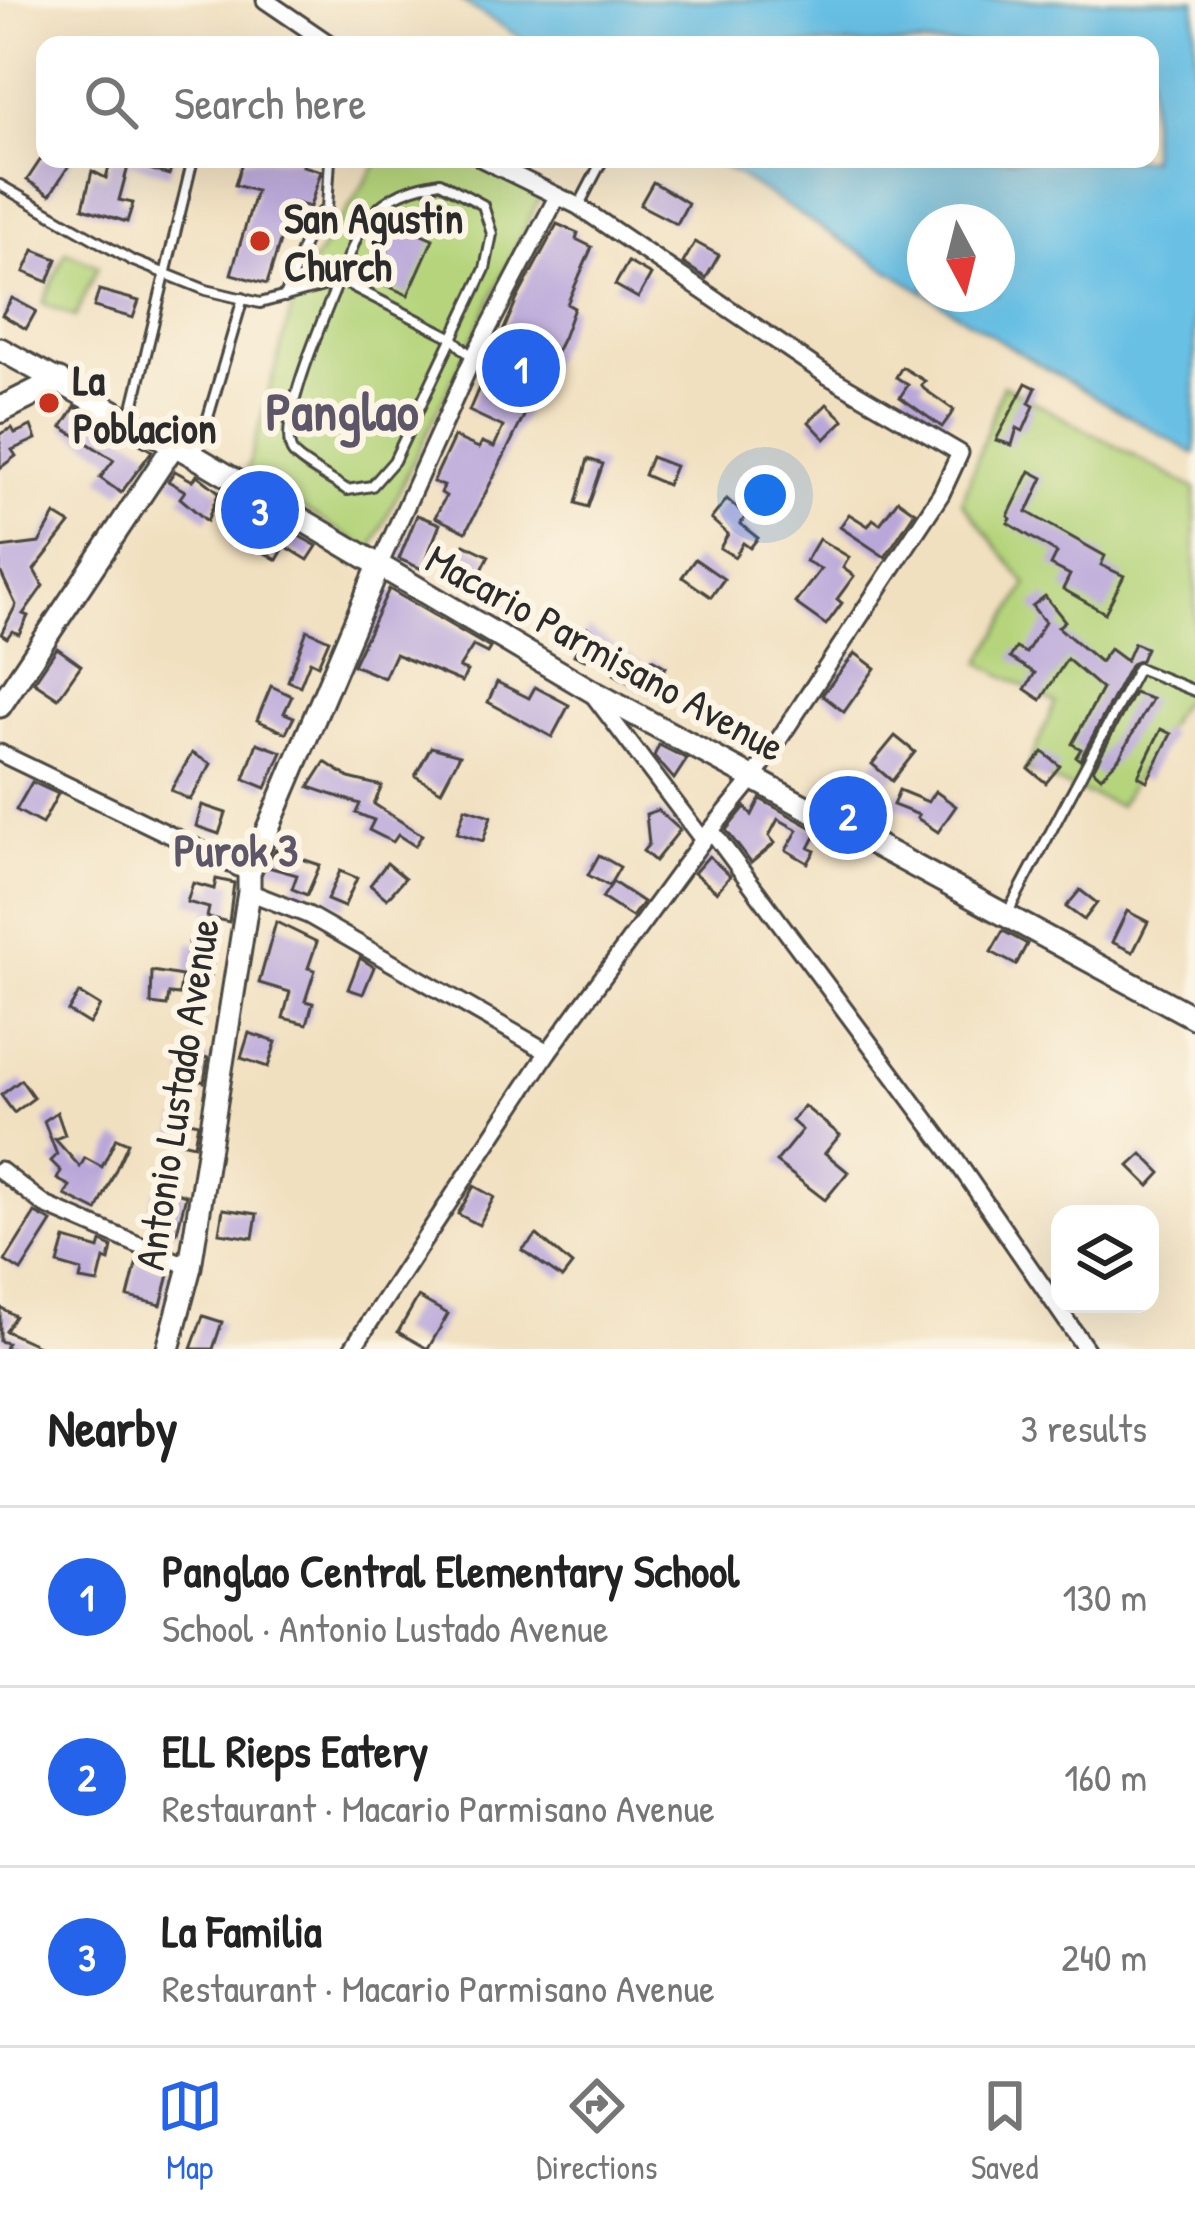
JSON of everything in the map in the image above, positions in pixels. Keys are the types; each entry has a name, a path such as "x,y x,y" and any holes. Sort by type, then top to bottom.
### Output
{"main road":[{"path":"0,410 58,381"}],"street":[{"path":"265,0 318,36"},
{"path":"352,1349 548,1052 752,780 940,494 960,453 828,376 578,206 500,168"},
{"name":"Antonio Lustado Avenue","path":"168,1349 190,1267 249,882 378,568 473,358 557,197"},
{"name":"Macario Parmisano Avenue","path":"0,349 196,457 590,690 1195,1018"},
{"path":"0,706 174,445"},
{"path":"590,690 948,1149 1086,1349"},
{"path":"0,753 249,882 548,1052"},
{"path":"0,1170 45,1205 190,1267"}],"lane":[{"path":"130,421 191,168"},
{"path":"285,297 312,221 327,208 329,168"},
{"path":"578,206 598,168"},
{"path":"440,182 483,205 492,234 485,269 394,461 372,486 347,490 293,453 286,429 293,396 342,281 359,231 371,213 404,188 440,182"},
{"path":"0,185 165,276 260,303 342,281 451,337 473,358"},
{"path":"196,457 243,298"},
{"path":"1006,918 1138,668 1195,691"}],"green space":[{"path":"374,168 491,168 541,195 371,550 246,474 298,286"},
{"path":"66,252 98,266 75,317 43,303"},
{"path":"1003,385 1195,489 1195,708 1182,701 1119,806 1026,771 1055,703 980,663 1027,585 962,502"}],"water":[{"path":"460,0 1195,0 1195,454 955,312 1015,312 1015,204 907,204 907,282 726,168 1159,168 1159,36 518,36"}],"building":[{"path":"36,166 67,168 50,195 27,180"},
{"path":"109,168 128,168 119,200 133,203 127,222 83,208 92,171 106,178"},
{"name":"San Agustin Church","path":"240,168 321,171 310,207 292,202 267,284 231,274 256,191 235,185"},
{"path":"653,182 688,203 677,224 640,205"},
{"path":"399,224 433,239 408,295 374,280"},
{"path":"557,224 578,233 576,239 592,247 567,304 574,308 466,532 435,517 446,496 441,493 444,486 433,482 454,437 479,448 482,442 494,447 503,427 469,411 517,299"},
{"path":"695,242 719,255 706,278 683,263"},
{"path":"34,250 57,259 48,282 24,272"},
{"path":"628,262 651,275 638,298 615,285"},
{"path":"99,290 139,301 133,318 94,307"},
{"path":"12,298 36,311 26,329 2,315"},
{"path":"902,367 925,381 924,389 954,410 942,427 900,397 908,385 896,377"},
{"path":"1026,383 1036,388 1023,431 1017,428 1012,445 996,440"},
{"path":"827,404 844,420 825,439 809,422"},
{"path":"75,407 152,451 121,493 100,478 114,460 62,427"},
{"path":"31,426 36,439 12,450 16,456 0,468 0,434"},
{"path":"651,457 675,466 667,485 644,475"},
{"path":"588,459 603,464 588,507 576,503"},
{"path":"175,471 193,481 197,475 219,492 207,521 180,498 185,491 168,481"},
{"path":"1030,471 1043,478 1027,512 1105,556 1101,565 1124,576 1105,613 1063,589 1070,575 1051,565 1057,553 1008,523"},
{"path":"727,499 746,516 740,524 758,538 750,548 743,543 735,557 720,548 728,534 711,519"},
{"path":"898,500 915,512 885,557 840,527 849,514 868,526 873,519 880,524"},
{"path":"55,515 70,524 34,570 43,586 23,614 28,616 19,634 12,631 7,638 1,634 16,605 0,571 0,548 39,543"},
{"path":"417,515 440,524 422,569 399,559"},
{"path":"250,518 271,533 277,524 317,546 308,560 285,546 277,560 249,544 245,550 233,542"},
{"path":"819,539 849,557 843,568 854,576 826,625 795,603 821,569 806,561"},
{"path":"464,544 489,556 478,578 504,591 496,607 482,600 485,594 449,576"},
{"path":"695,559 724,579 711,597 682,577"},
{"path":"389,589 490,648 487,653 473,646 459,668 467,671 462,682 395,654 384,678 353,665"},
{"path":"1045,596 1065,621 1058,627 1100,662 1110,649 1126,661 1134,643 1146,648 1141,660 1131,664 1080,760 1076,757 1081,749 1072,744 1102,689 1067,659 1041,700 1025,689 1035,673 1010,658 1016,648 1026,653 1045,622 1032,606"},
{"path":"588,628 648,667 652,659 666,667 650,695 614,674 617,669 590,652 585,660 574,655"},
{"path":"307,630 329,640 318,665 310,661 300,686 288,681"},
{"path":"57,648 81,665 58,698 34,682"},
{"path":"855,653 875,668 844,712 822,695"},
{"path":"497,682 529,698 535,687 569,705 552,737 488,702"},
{"path":"271,686 292,696 284,713 294,717 286,733 257,720"},
{"path":"1134,693 1152,699 1119,758 1101,777 1093,770"},
{"path":"1161,729 1171,734 1147,781 1138,776"},
{"path":"895,736 915,752 892,781 872,764"},
{"path":"257,743 282,752 266,788 244,779"},
{"path":"659,745 687,759 674,779 654,756"},
{"path":"431,747 460,755 441,791 415,776"},
{"path":"1043,752 1060,766 1046,783 1029,769"},
{"path":"192,753 211,764 190,800 171,790"},
{"path":"325,762 349,778 382,786 374,804 422,835 415,846 398,835 393,842 369,830 374,820 356,813 360,804 309,787"},
{"path":"32,782 58,794 42,824 16,810"},
{"path":"899,790 928,802 935,791 956,806 938,832 919,815 893,805"},
{"path":"760,799 818,831 808,863 786,850 798,830 778,819 769,836 775,843 751,863 726,830 745,807 752,815"},
{"path":"202,805 226,813 219,834 196,826"},
{"path":"465,808 491,816 483,841 457,833"},
{"path":"658,810 680,830 655,861 643,851 649,844 646,814"},
{"path":"275,850 320,865 307,895 292,889 297,875 268,867"},
{"path":"599,855 620,867 609,886 588,875"},
{"path":"709,856 730,876 717,892 694,873"},
{"path":"387,863 405,878 387,899 370,885"},
{"path":"340,871 357,878 344,907 327,900"},
{"path":"216,879 234,883 229,922 207,917 209,908 187,902 193,883 214,889"},
{"path":"613,882 643,902 632,917 602,898"},
{"path":"1080,890 1097,903 1084,920 1066,907"},
{"path":"1127,911 1148,922 1133,952 1112,942"},
{"path":"276,922 317,942 308,968 315,970 305,1001 313,1003 307,1024 283,1018 290,992 259,983"},
{"path":"1003,931 1027,944 1016,965 991,952"},
{"path":"189,942 215,946 211,976 185,972"},
{"path":"360,958 374,967 363,994 348,989"},
{"path":"152,971 182,976 179,995 169,994 167,1006 151,1004"},
{"path":"79,993 100,1006 89,1024 68,1011"},
{"path":"249,1033 276,1042 268,1067 241,1058"},
{"path":"189,1052 208,1058 204,1082 182,1075"},
{"path":"21,1080 34,1098 14,1113 1,1095"},
{"path":"804,1106 840,1135 825,1153 848,1172 825,1200 776,1162 802,1130 792,1121"},
{"path":"57,1112 65,1135 55,1139 80,1167 85,1158 102,1167 116,1138 128,1143 97,1211 65,1195 70,1186 57,1179 61,1171 51,1161 57,1155 44,1121"},
{"path":"177,1118 198,1123 194,1145 172,1140"},
{"path":"1142,1154 1161,1173 1149,1186 1129,1166"},
{"path":"157,1186 186,1195 177,1232 145,1221"},
{"path":"474,1186 494,1197 479,1225 458,1214"},
{"path":"223,1209 257,1214 253,1238 219,1233"},
{"path":"35,1213 52,1222 21,1271 5,1261"},
{"path":"537,1235 572,1265 562,1278 522,1250"},
{"path":"65,1239 99,1249 101,1242 112,1247 98,1283 80,1280 82,1271 58,1264"},
{"path":"137,1261 170,1271 161,1305 128,1297"},
{"path":"418,1297 448,1314 428,1349 398,1332"},
{"path":"0,1307 15,1316 6,1331 45,1349 5,1349 7,1343 0,1341"},
{"path":"203,1316 222,1322 213,1349 191,1349"}],"place":[{"name":"San Agustin Church","path":"260,241"},
{"name":"Panglao Central Elementary School","path":"521,368"},
{"name":"La Poblacion","path":"49,403"},
{"name":"La Familia","path":"260,510"},
{"name":"ELL Rieps Eatery","path":"848,815"}],"district":[{"name":"Panglao","path":"342,410"},
{"name":"Purok 3","path":"236,849"}]}
